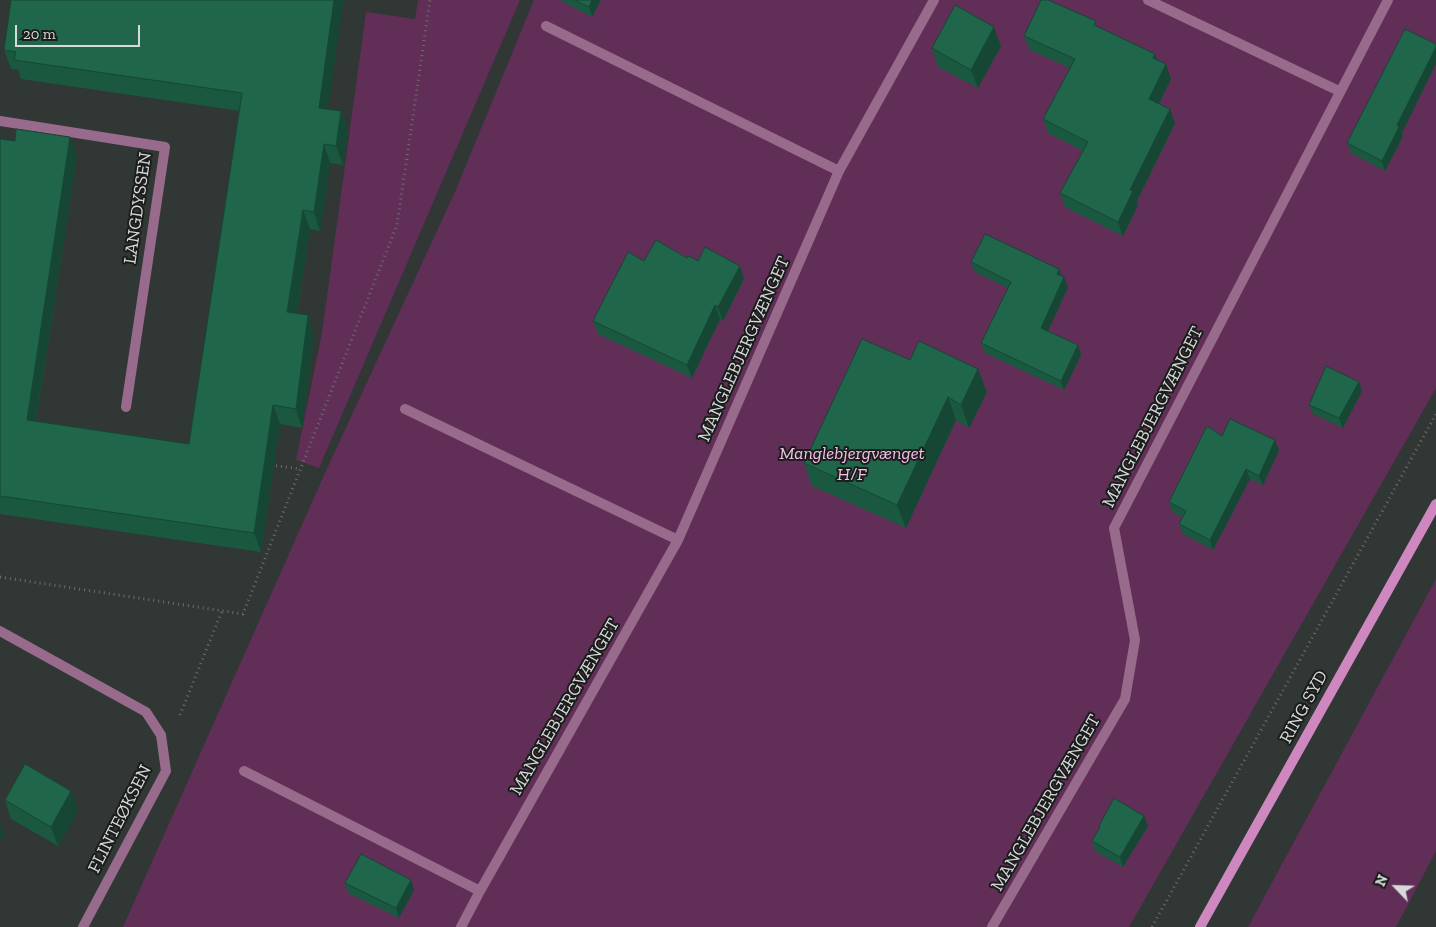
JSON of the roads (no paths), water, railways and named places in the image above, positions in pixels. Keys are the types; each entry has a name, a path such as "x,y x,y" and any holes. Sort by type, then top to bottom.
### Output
{"main road":[{"name":"RING SYD","path":"1200,927 1436,504"}],"street":[{"name":"MANGLEBJERGVÆNGET","path":"462,927 480,891 678,540 839,171 934,0"},
{"path":"1148,0 1339,91"},
{"name":"MANGLEBJERGVÆNGET","path":"992,927 1125,699 1135,640 1114,528 1339,91 1388,0"},
{"path":"546,26 839,171"},
{"name":"LANGDYSSEN","path":"0,121 165,147 126,408"},
{"path":"405,409 678,540"},
{"name":"FLINTEØKSEN","path":"0,631 146,712 161,734 166,771 83,927"},
{"path":"244,772 480,891"}],"park label":[{"name":"Manglebjergvænget H/F","path":"852,464"}]}
